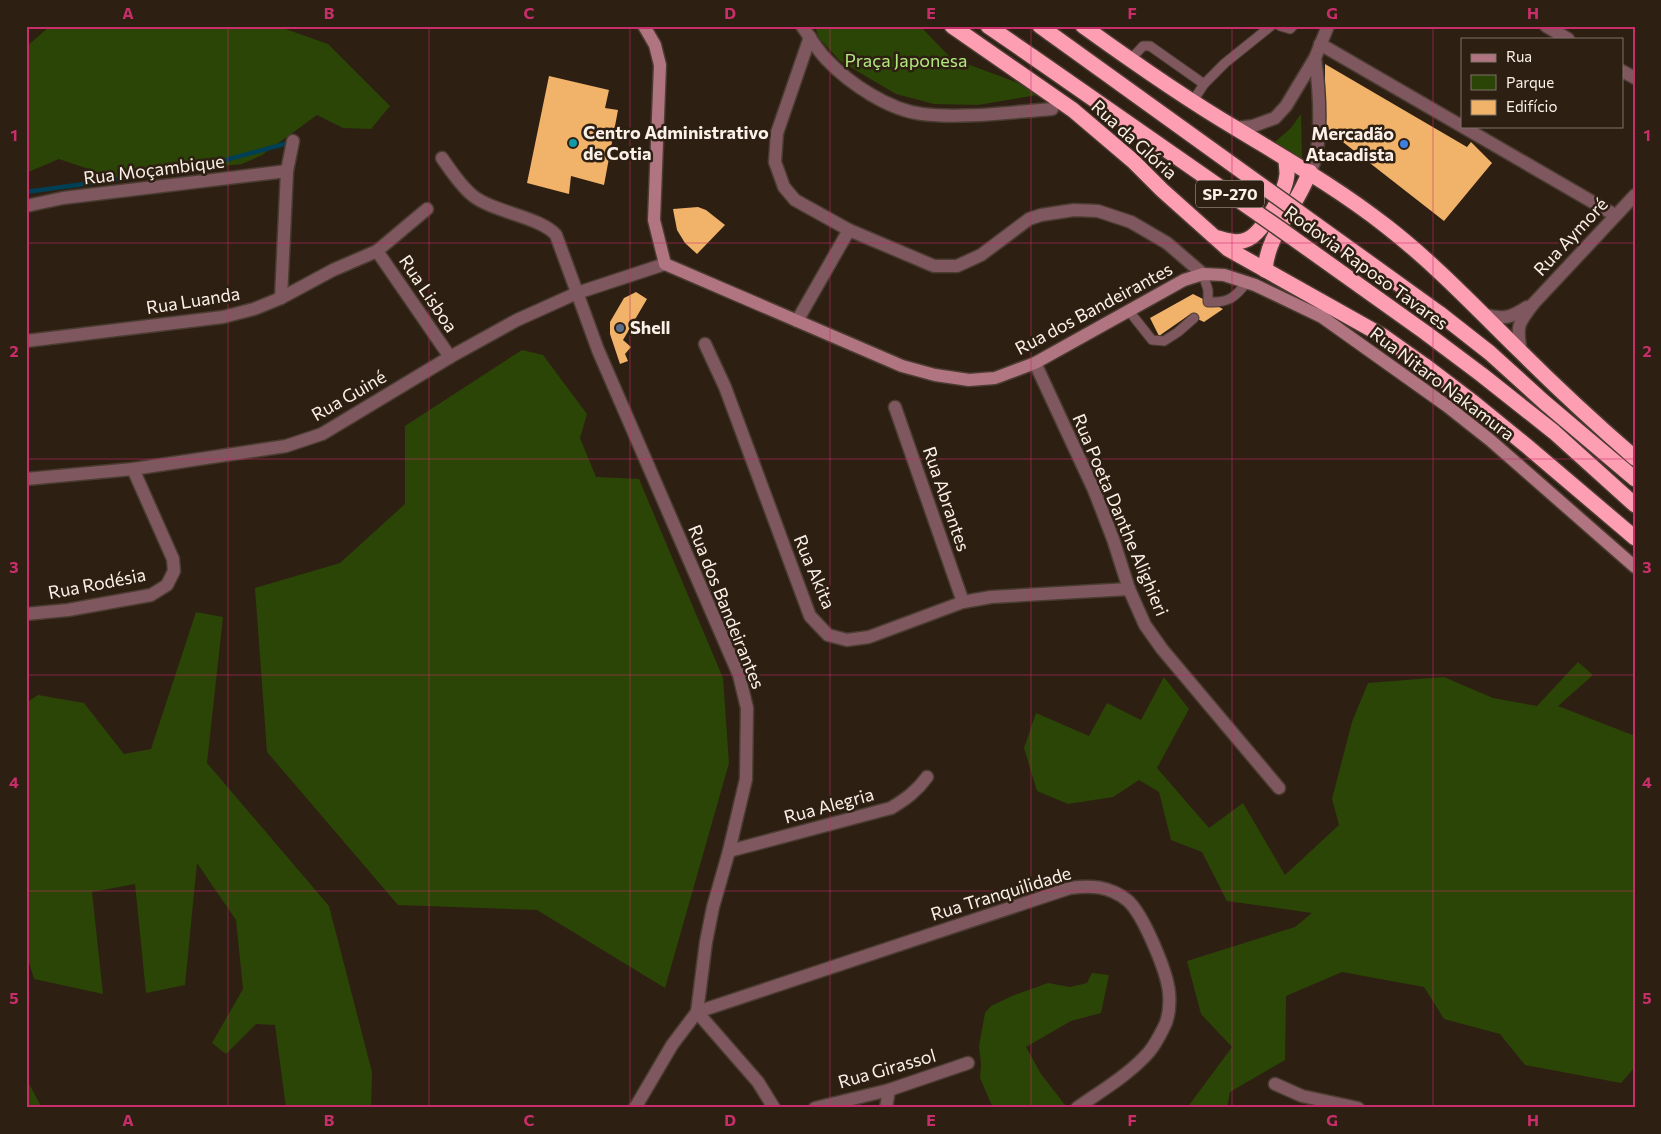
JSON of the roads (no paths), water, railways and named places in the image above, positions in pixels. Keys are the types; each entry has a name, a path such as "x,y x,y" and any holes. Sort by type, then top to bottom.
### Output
{"highway":[{"name":"Rua da Glória","path":"952,26 1073,110 1133,161 1162,190 1228,248 1383,336 1424,364 1474,402 1635,538"},
{"name":"Rodovia Raposo Tavares","path":"988,26 1426,333 1554,432 1635,505"},
{"path":"1088,28 1130,60 1192,101 1310,172 1387,227 1428,261 1486,315 1521,352 1635,458"},
{"name":"Rodovia Raposo Tavares","path":"1046,30 1439,313 1490,353 1635,480"},
{"path":"1214,237 1240,242 1249,239 1257,233 1271,215 1285,182 1287,174 1286,159"},
{"path":"1265,270 1271,241 1310,172"},
{"path":"1296,199 1311,192 1334,188"}],"main road":[{"path":"644,26 655,45 660,65 654,220 665,264"},
{"name":"Rua dos Bandeirantes","path":"665,264 902,366 935,376 969,380 995,378 1035,363 1184,280 1203,274"},
{"name":"Rua Nitaro Nakamura","path":"1203,274 1224,275 1247,282 1296,303 1322,317 1440,400 1490,440 1635,567"}],"street":[{"path":"1236,128 1254,126 1274,118 1286,106 1315,58 1328,26"},
{"path":"1546,26 1566,38"},
{"path":"806,30 826,59 841,73 890,105 921,114 952,116 1052,109"},
{"path":"806,30 777,133 775,162 784,187 794,200 849,230 934,266 957,266 981,255 1029,219 1041,215 1074,210 1098,211 1131,222 1167,243 1203,274"},
{"path":"1320,44 1461,126"},
{"path":"1310,172 1317,148 1318,113 1315,58"},
{"path":"1465,128 1615,215"},
{"path":"281,298 287,171 293,141"},
{"name":"Rua dos Bandeirantes","path":"442,158 472,196 546,227 556,235 598,350 739,675 747,708 746,779 729,851 713,907 706,942 697,1012 672,1045 635,1108"},
{"name":"Rua Moçambique","path":"26,206 62,198 287,171"},
{"name":"Rua Aymoré","path":"1534,303 1635,195"},
{"name":"Rua Luanda","path":"26,341 223,317 254,309 281,298 333,270 377,250 428,209"},
{"path":"798,321 849,230"},
{"name":"Rua Lisboa","path":"377,250 450,357"},
{"name":"Rua Guiné","path":"26,479 132,469 286,446 322,434 450,357 517,320 577,293 665,264"},
{"path":"1486,315 1502,319 1514,316 1534,303"},
{"path":"1521,352 1517,335 1519,326 1534,303"},
{"name":"Rua Akita","path":"705,344 725,387 810,616 828,635 847,640 869,637 963,602 991,597 1129,589"},
{"name":"Rua Poeta Danthe Alighieri","path":"1035,363 1094,490 1114,539 1129,589 1145,625 1162,649 1279,788"},
{"name":"Rua Abrantes","path":"895,407 963,602"},
{"name":"Rua Rodésia","path":"26,614 68,610 151,595 167,585 174,571 173,559 132,469"},
{"name":"Rua Alegria","path":"729,851 891,808 909,797 927,777"},
{"name":"Rua Tranquilidade","path":"697,1012 1070,888 1090,886 1112,891 1128,901 1141,917 1163,967 1169,991 1169,1008 1164,1028 1149,1052 1128,1071 1077,1108"},
{"path":"697,1012 758,1082 774,1108"},
{"name":"Rua Girassol","path":"815,1108 889,1090 968,1063"},
{"path":"1275,1084 1302,1096 1358,1108"},
{"path":"886,1108 889,1090"}],"lane":[{"path":"1192,101 1204,84 1225,63 1271,26"},
{"path":"1280,26 1290,29 1293,26"},
{"path":"1130,60 1143,46 1150,46 1204,84"},
{"path":"1203,274 1208,290 1208,302 1230,300 1240,292 1247,282"},
{"path":"1129,311 1152,340 1164,341 1194,318"}],"waterway":[{"path":"26,192 192,169 292,142"}],"place":[{"name":"Centro Administrativo de Cotia","path":"573,143"},
{"name":"Mercadão Atacadista","path":"1404,144"},
{"name":"Shell","path":"620,328"}],"park label":[{"name":"Praça Japonesa","path":"906,61"}]}
